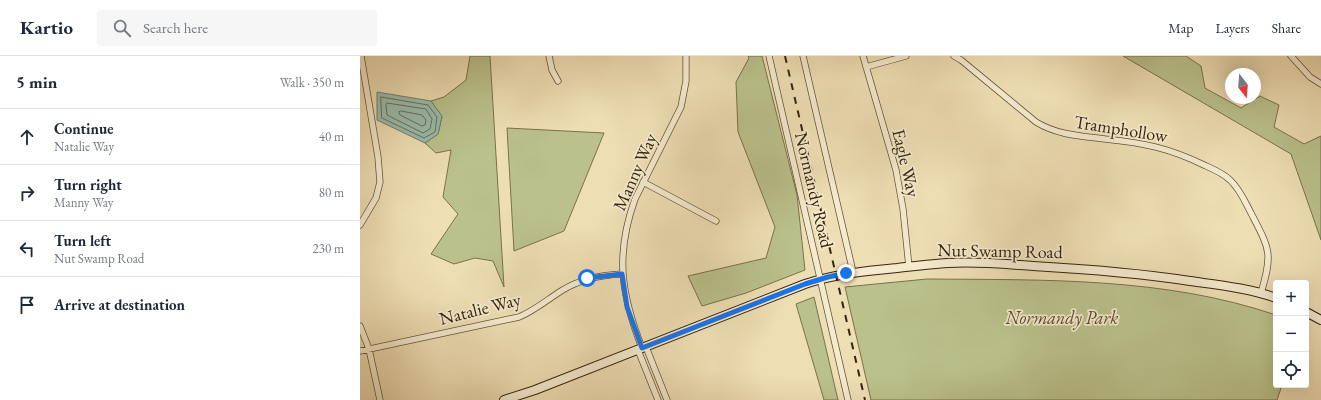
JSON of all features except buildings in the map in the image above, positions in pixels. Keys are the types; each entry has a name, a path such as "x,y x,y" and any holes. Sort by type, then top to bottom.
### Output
{"main road":[{"name":"Nut Swamp Road","path":"504,400 517,397 821,279 853,272 964,262 1102,271 1176,279 1261,293 1273,297"},
{"path":"1309,314 1321,320"}],"street":[{"path":"360,225 376,198 380,182 378,157 362,56"},
{"path":"549,56 552,70 558,81"},
{"name":"Manny Way","path":"642,348 627,307 622,274 624,242 635,199 680,107 686,81 686,56"},
{"name":"Normandy Road","path":"769,56 848,400"},
{"path":"803,56 853,272"},
{"name":"Eagle Way","path":"863,56 897,177 903,209 909,266"},
{"path":"866,67 906,56"},
{"name":"Tramphollow","path":"954,56 961,60 1036,122 1049,129 1068,134 1131,141 1159,147 1188,157 1213,169 1230,180 1242,196 1267,245 1269,263 1261,293"},
{"path":"1290,56 1310,77 1321,84"},
{"path":"643,182 716,221"},
{"name":"Natalie Way","path":"360,351 519,317 532,311 562,290 578,282 596,276 622,274"},
{"path":"360,326 369,349 380,400"},
{"path":"642,348 658,400"},
{"path":"642,348 667,400"}],"green space":[{"path":"470,56 490,56 504,287 493,261 475,258 454,264 431,254 458,214 443,197 451,150 436,153 425,143 438,134 442,117 431,101 444,97 466,80"},
{"path":"748,56 762,56 797,195 805,270 746,293 702,306 688,276 766,258 775,227 738,132 736,82 749,58"},
{"path":"1123,56 1186,56 1201,66 1205,88 1225,99 1225,104 1234,104 1241,108 1247,104 1261,104 1261,96 1279,105 1274,127 1304,144 1321,136 1321,240 1291,154"},
{"path":"507,128 604,133 564,231 514,251"},
{"name":"Normandy Park","path":"927,279 1015,280 1103,283 1191,293 1273,314 1273,388 1281,388 1277,400 871,400 845,287"},
{"path":"814,297 838,400 824,400 796,304"}],"water":[{"path":"377,92 431,101 442,116 438,134 425,143 377,120"}],"railway":[{"path":"785,56 865,400"}],"route":[{"path":"587,278 611,274 622,274 627,307 633,327 642,348 805,284 846,273"}]}
